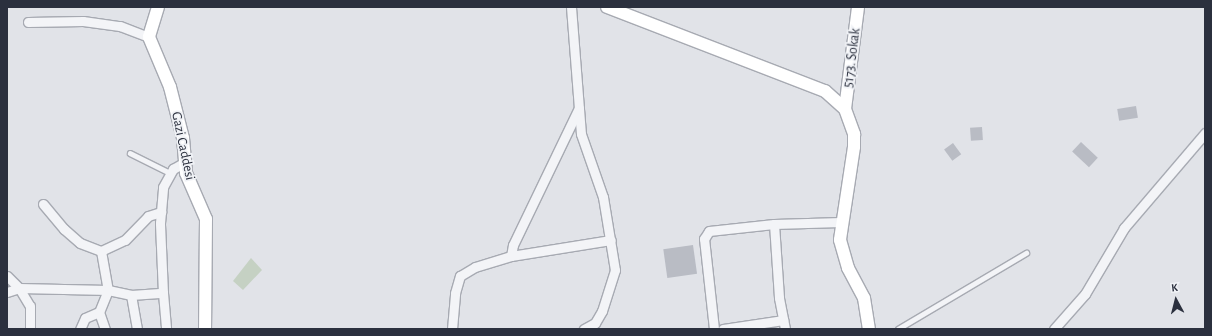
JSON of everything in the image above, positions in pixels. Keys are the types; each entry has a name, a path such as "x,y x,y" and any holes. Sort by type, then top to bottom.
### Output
{"street":[{"path":"28,22 82,21 120,26 149,37 158,7"},
{"path":"571,7 581,134 603,196 615,270 602,311 592,328"},
{"path":"607,7 825,91 845,109 854,134 854,147 841,222 843,256 864,298 869,329"},
{"name":"5173. Sokak","path":"845,109 858,7"},
{"name":"Gazi Caddesi","path":"149,37 170,87 183,138 186,173 206,219 205,329"},
{"path":"511,256 512,245 579,107"},
{"path":"1054,329 1085,294 1124,228 1205,134"},
{"path":"166,329 163,293 161,212 163,187 170,173 185,162"},
{"path":"43,204 64,229 80,243 101,251 125,240 148,216 161,212"},
{"path":"714,329 705,235 709,232 774,224 841,222"},
{"path":"723,329 784,325 774,224"},
{"path":"452,329 455,293 460,276 475,267 511,256 611,240"},
{"path":"101,251 108,290 99,312 105,329"},
{"path":"7,276 20,288 30,306 30,329"},
{"path":"7,292 20,288 108,290 131,295 163,293"},
{"path":"131,295 137,329"},
{"path":"80,329 85,318 99,312"}],"lane":[{"path":"130,153 170,173"},
{"path":"898,329 1026,253"}],"green space":[{"path":"251,258 262,270 243,290 233,281"}],"building":[{"path":"1136,106 1138,118 1119,121 1117,109"},
{"path":"982,127 983,140 971,141 970,128"},
{"path":"1081,142 1098,158 1089,167 1072,152"},
{"path":"953,143 961,154 952,161 944,149"},
{"path":"693,245 697,274 667,278 663,249"}]}
